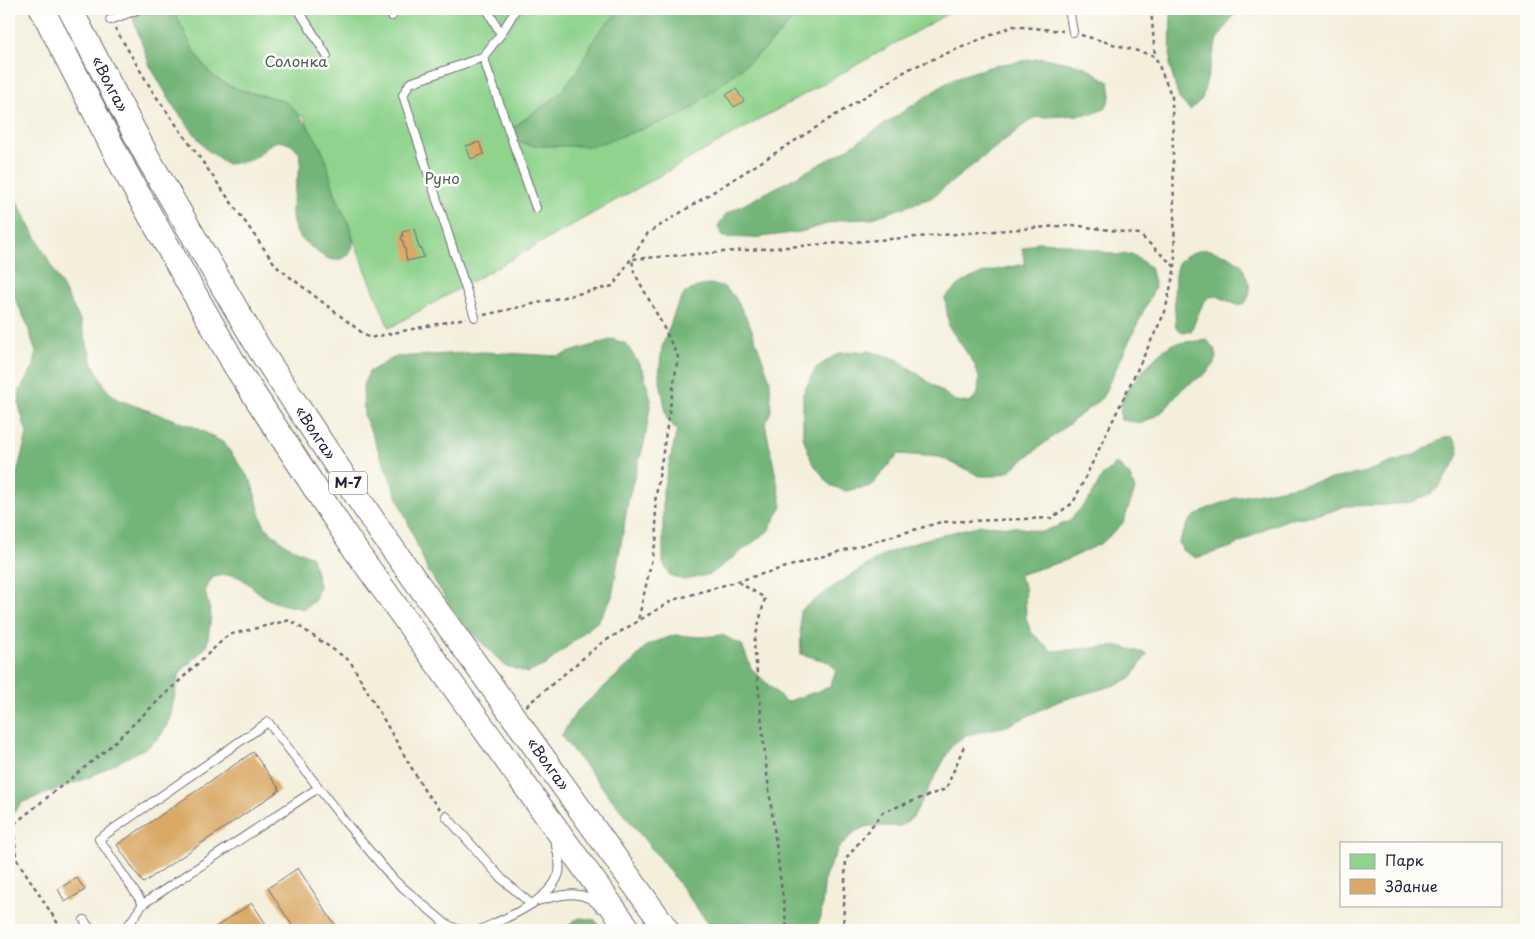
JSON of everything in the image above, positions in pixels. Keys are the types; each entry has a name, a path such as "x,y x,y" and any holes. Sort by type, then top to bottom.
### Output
{"highway":[{"name":"«Волга»","path":"42,9 126,173 236,367 356,551 629,930"},
{"name":"«Волга»","path":"70,9 149,160 260,350 382,534 667,930"}],"lane":[{"path":"110,20 138,9"},
{"path":"298,9 327,56"},
{"path":"487,9 501,34"},
{"path":"475,317 403,95 410,83 483,56 501,34 516,9"},
{"path":"1069,9 1073,32"},
{"path":"483,56 536,208"},
{"path":"143,904 99,839 268,722 345,822 394,880 446,924 459,930"},
{"path":"520,778 529,804"},
{"path":"125,930 143,904 318,788"},
{"path":"446,816 502,879 533,903"},
{"path":"533,903 551,887 558,874 560,862 553,843 567,862"},
{"path":"584,886 606,916"},
{"path":"480,930 533,903 569,894 582,896 595,902"},
{"path":"84,920 91,930"}],"path":[{"path":"1070,17 1093,9"},
{"path":"514,717 600,644 673,600 941,522 1051,518 1074,504 1165,312 1175,267 1172,97 1156,56 1151,9"},
{"path":"110,20 153,92 276,267 369,338 475,317 613,286 648,233 909,69 1013,26 1073,32 1156,56"},
{"path":"632,259 1072,225 1139,234 1175,267"},
{"path":"632,259 634,272 660,318 678,357 655,502 657,536 638,621"},
{"path":"738,582 765,598 754,643 767,774 787,930"},
{"path":"62,930 16,858 14,824 105,751 228,635 290,620 350,660 426,793 446,816"},
{"path":"843,930 846,859 883,812 946,789 964,746"},
{"path":"787,926 804,930"}],"green space":[{"path":"124,9 173,9 194,51 211,74 237,89 283,101 297,113 310,129 323,152 336,196 352,233 353,244 350,253 339,260 328,258 307,244 295,229 292,212 301,161 299,153 293,146 278,141 250,160 227,164 206,149 174,107 150,66 133,18"},
{"name":"Руно","path":"157,9 956,9 389,328 304,116 207,105"},
{"path":"620,9 803,9 765,49 683,115 593,146 534,146 519,142 511,129 557,96 576,73 598,33"},
{"path":"1174,9 1238,9 1217,39 1202,99 1190,110 1179,99 1170,67 1171,16"},
{"path":"1043,58 1084,66 1109,82 1111,95 1105,109 1092,114 1033,118 931,198 870,219 841,220 800,232 753,238 723,237 718,226 726,214 841,153 954,78 996,65"},
{"path":"9,186 80,320 93,364 107,390 119,400 197,428 224,443 251,481 264,526 286,545 312,557 319,586 315,600 304,609 274,602 238,577 222,575 212,578 205,591 211,616 207,646 179,674 170,719 161,735 151,745 90,777 23,802 9,817 9,479 16,477 27,434 19,405 20,390 34,366 36,352 27,324 9,286"},
{"path":"1037,242 1061,243 1117,255 1132,254 1150,267 1155,287 1102,398 1009,471 996,476 980,476 940,457 898,454 871,486 845,491 830,485 812,462 803,437 803,394 816,368 839,353 869,351 897,359 955,401 970,403 978,393 979,378 974,363 949,327 945,298 954,289 972,278 992,271 1025,264 1022,249"},
{"path":"1206,249 1229,256 1242,265 1250,288 1249,296 1245,303 1237,305 1217,296 1209,297 1203,303 1191,331 1183,332 1176,328 1174,295 1176,269 1180,261 1187,256"},
{"path":"711,284 724,287 735,297 750,325 770,380 771,411 765,424 782,506 768,531 711,574 683,580 670,575 663,563 663,490 677,430 667,419 659,375 662,347 677,306 685,293 697,287"},
{"path":"613,339 626,344 643,370 651,400 645,440 629,496 612,597 598,621 545,665 527,673 504,665 460,621 427,569 364,415 363,385 369,372 395,357 483,352 558,356"},
{"path":"1207,340 1215,350 1216,357 1213,365 1205,374 1183,388 1158,415 1142,423 1121,420 1121,405 1125,394 1159,354 1171,345"},
{"path":"1452,437 1457,444 1459,453 1456,461 1439,487 1432,493 1411,502 1387,505 1345,506 1329,512 1287,520 1266,528 1232,547 1196,558 1182,550 1179,542 1190,520 1204,510 1235,498 1362,473 1414,455 1444,438"},
{"path":"1117,463 1130,476 1135,490 1123,523 1102,543 1067,560 1018,575 1025,586 1026,618 1031,632 1052,651 1120,646 1147,654 1132,677 1119,684 1059,701 1007,726 966,735 951,747 913,817 901,826 868,826 856,831 838,849 825,876 821,917 815,930 713,930 668,869 561,736 577,711 632,662 647,645 675,635 701,637 722,635 742,645 751,668 786,702 830,687 836,670 829,662 801,654 800,611 834,586 885,554 926,539 981,525 1017,527 1042,532 1068,522 1090,498 1103,475"},
{"path":"580,918 595,920 603,930 566,930 573,921"}],"building":[{"path":"736,89 744,101 734,107 726,95"},
{"path":"479,142 484,154 471,159 466,146"},
{"path":"414,229 419,248 421,248 424,257 407,261 401,237 403,236 402,232"},
{"path":"253,752 280,790 143,883 117,845"},
{"path":"298,868 338,930 295,930 268,888"},
{"path":"77,878 85,890 65,902 58,889"},
{"path":"252,903 270,930 211,930"}],"park label":[{"name":"Солонка","path":"296,62"}]}
